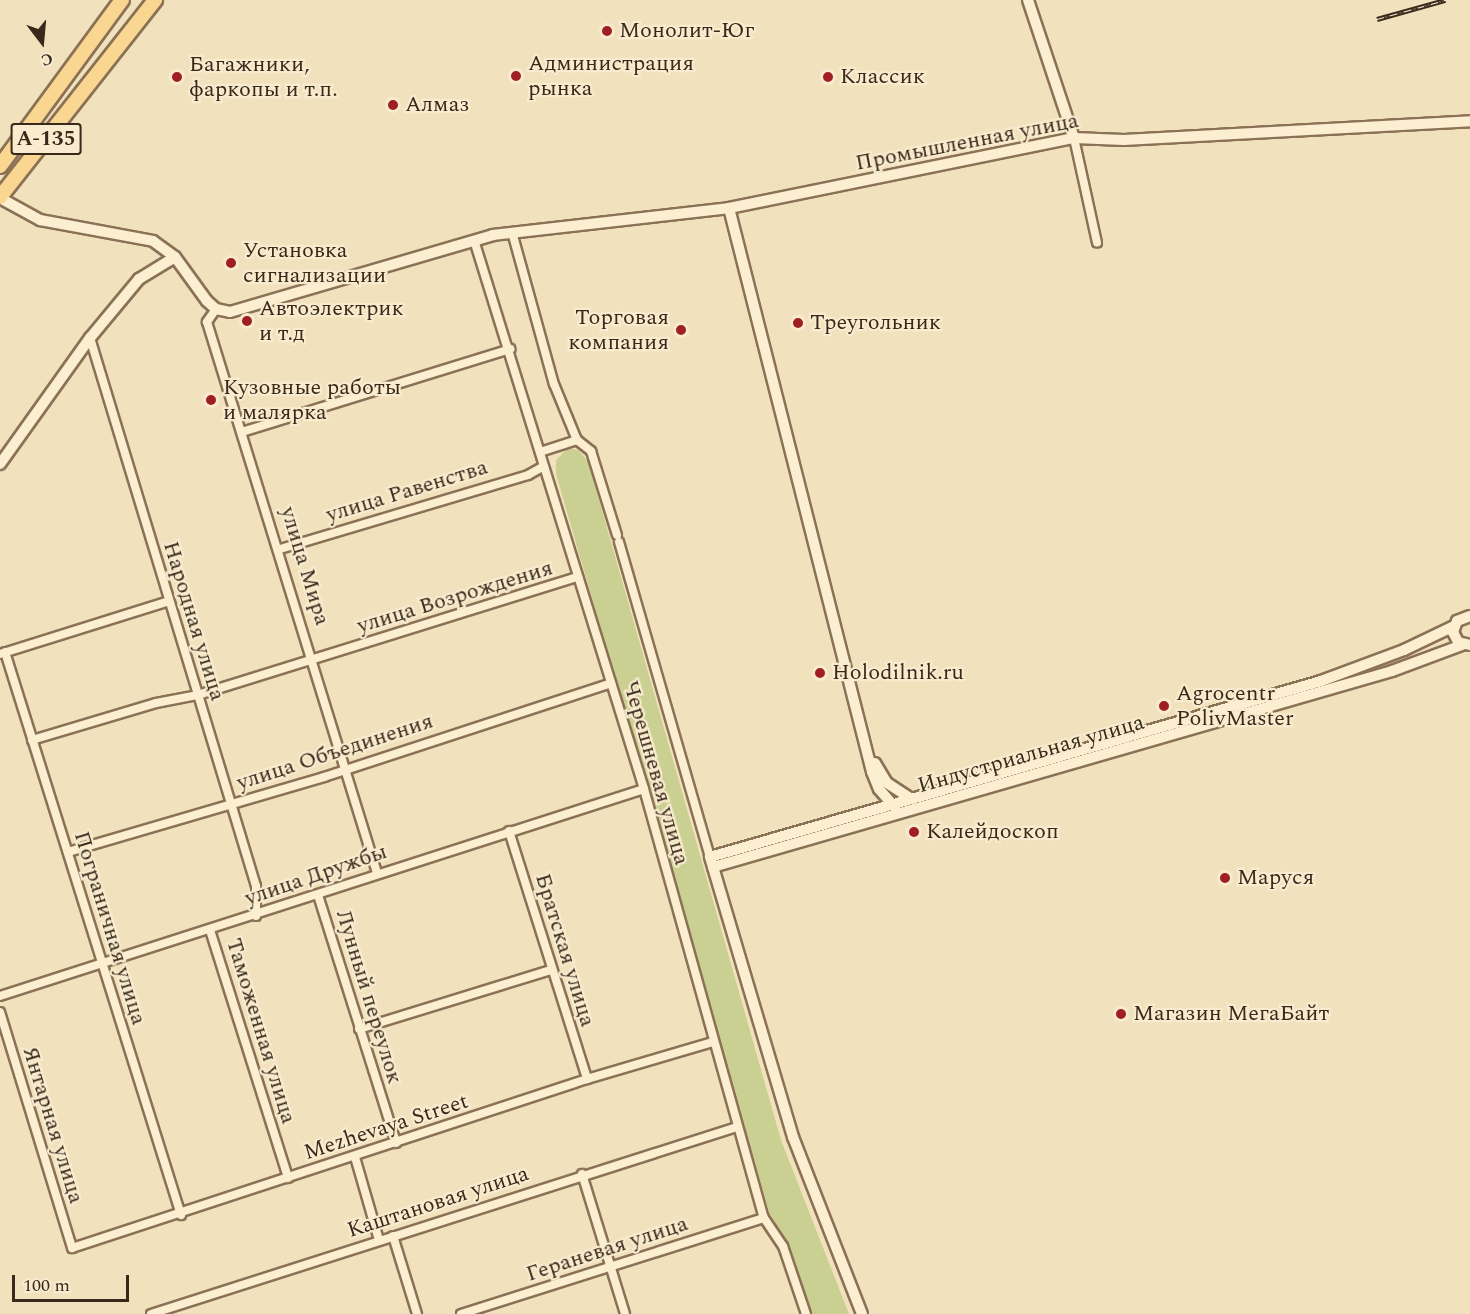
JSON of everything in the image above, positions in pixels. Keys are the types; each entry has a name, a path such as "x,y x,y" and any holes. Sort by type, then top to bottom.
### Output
{"main road":[{"name":"А-135","path":"0,166 122,0"},
{"name":"А-135","path":"0,197 154,0"}],"street":[{"path":"1028,0 1074,138 1097,243"},
{"name":"Промышленная улица","path":"216,309 230,312 247,308 474,240 512,232 729,208 1074,138 1124,140 1470,121"},
{"path":"0,197 40,220 153,240 175,257 191,281 216,309"},
{"name":"Индустриальная улица","path":"729,208 860,726 879,789 891,805"},
{"path":"512,232 542,347 577,440 591,451 793,1137 862,1314"},
{"name":"Черешневая улица","path":"474,240 510,349 644,789 712,1042 764,1218 783,1246 806,1314"},
{"path":"0,464 90,338 139,279 175,257"},
{"name":"улица Мира","path":"216,309 207,322 280,549 377,873"},
{"name":"Народная улица","path":"90,338 256,886 256,916"},
{"path":"242,432 510,349"},
{"path":"540,452 577,440"},
{"name":"улица Равенства","path":"280,549 528,475 544,466"},
{"name":"улица Возрождения","path":"32,740 156,703 198,695 578,577"},
{"path":"2,653 169,601"},
{"name":"Индустриальная улица","path":"1267,701 1355,670 1454,626 1469,615"},
{"path":"1454,626 1455,637 1468,646"},
{"name":"Индустриальная улица","path":"711,862 912,799 1107,748 1267,701 1392,671 1468,646"},
{"name":"Пограничная улица","path":"2,653 68,852 181,1215"},
{"name":"улица Объединения","path":"68,852 231,804 611,683"},
{"path":"860,726 887,783 912,799"},
{"name":"Индустриальная улица","path":"711,862 907,811 1069,758"},
{"name":"улица Дружбы","path":"0,996 256,916 377,873 644,789"},
{"path":"891,805 907,811"},
{"name":"Братская улица","path":"509,831 587,1079"},
{"name":"Лунный переулок","path":"318,895 396,1143"},
{"name":"Таможенная улица","path":"210,930 288,1178"},
{"path":"359,1029 551,970"},
{"name":"Янтарная улица","path":"0,1012 72,1248"},
{"name":"Mezhevaya Street","path":"72,1248 181,1215 587,1079 712,1042"},
{"name":"Каштановая улица","path":"156,1313 582,1174 737,1127"},
{"path":"355,1157 380,1240"},
{"path":"582,1174 625,1314"},
{"name":"Гераневая улица","path":"461,1314 764,1218"},
{"path":"393,1236 417,1314"}],"green space":[{"path":"568,448 578,450 588,461 781,1140 849,1314 811,1314 787,1243 769,1212 556,474 556,460"}],"railway":[{"path":"1377,19 1445,0"}],"place":[{"name":"Монолит-Юг","path":"607,31"},
{"name":"Администрация рынка","path":"516,76"},
{"name":"Багажники, фаркопы и т.п.","path":"177,77"},
{"name":"Классик","path":"828,77"},
{"name":"Алмаз","path":"393,105"},
{"name":"Установка сигнализации","path":"231,263"},
{"name":"Автоэлектрик и т.д","path":"247,321"},
{"name":"Треугольник","path":"798,323"},
{"name":"Торговая компания","path":"681,330"},
{"name":"Кузовные работы и малярка","path":"211,400"},
{"name":"Holodilnik.ru","path":"820,673"},
{"name":"Agrocentr PolivMaster","path":"1164,706"},
{"name":"Калейдоскоп","path":"914,832"},
{"name":"Маруся","path":"1225,878"},
{"name":"Магазин МегаБайт","path":"1121,1014"}]}
